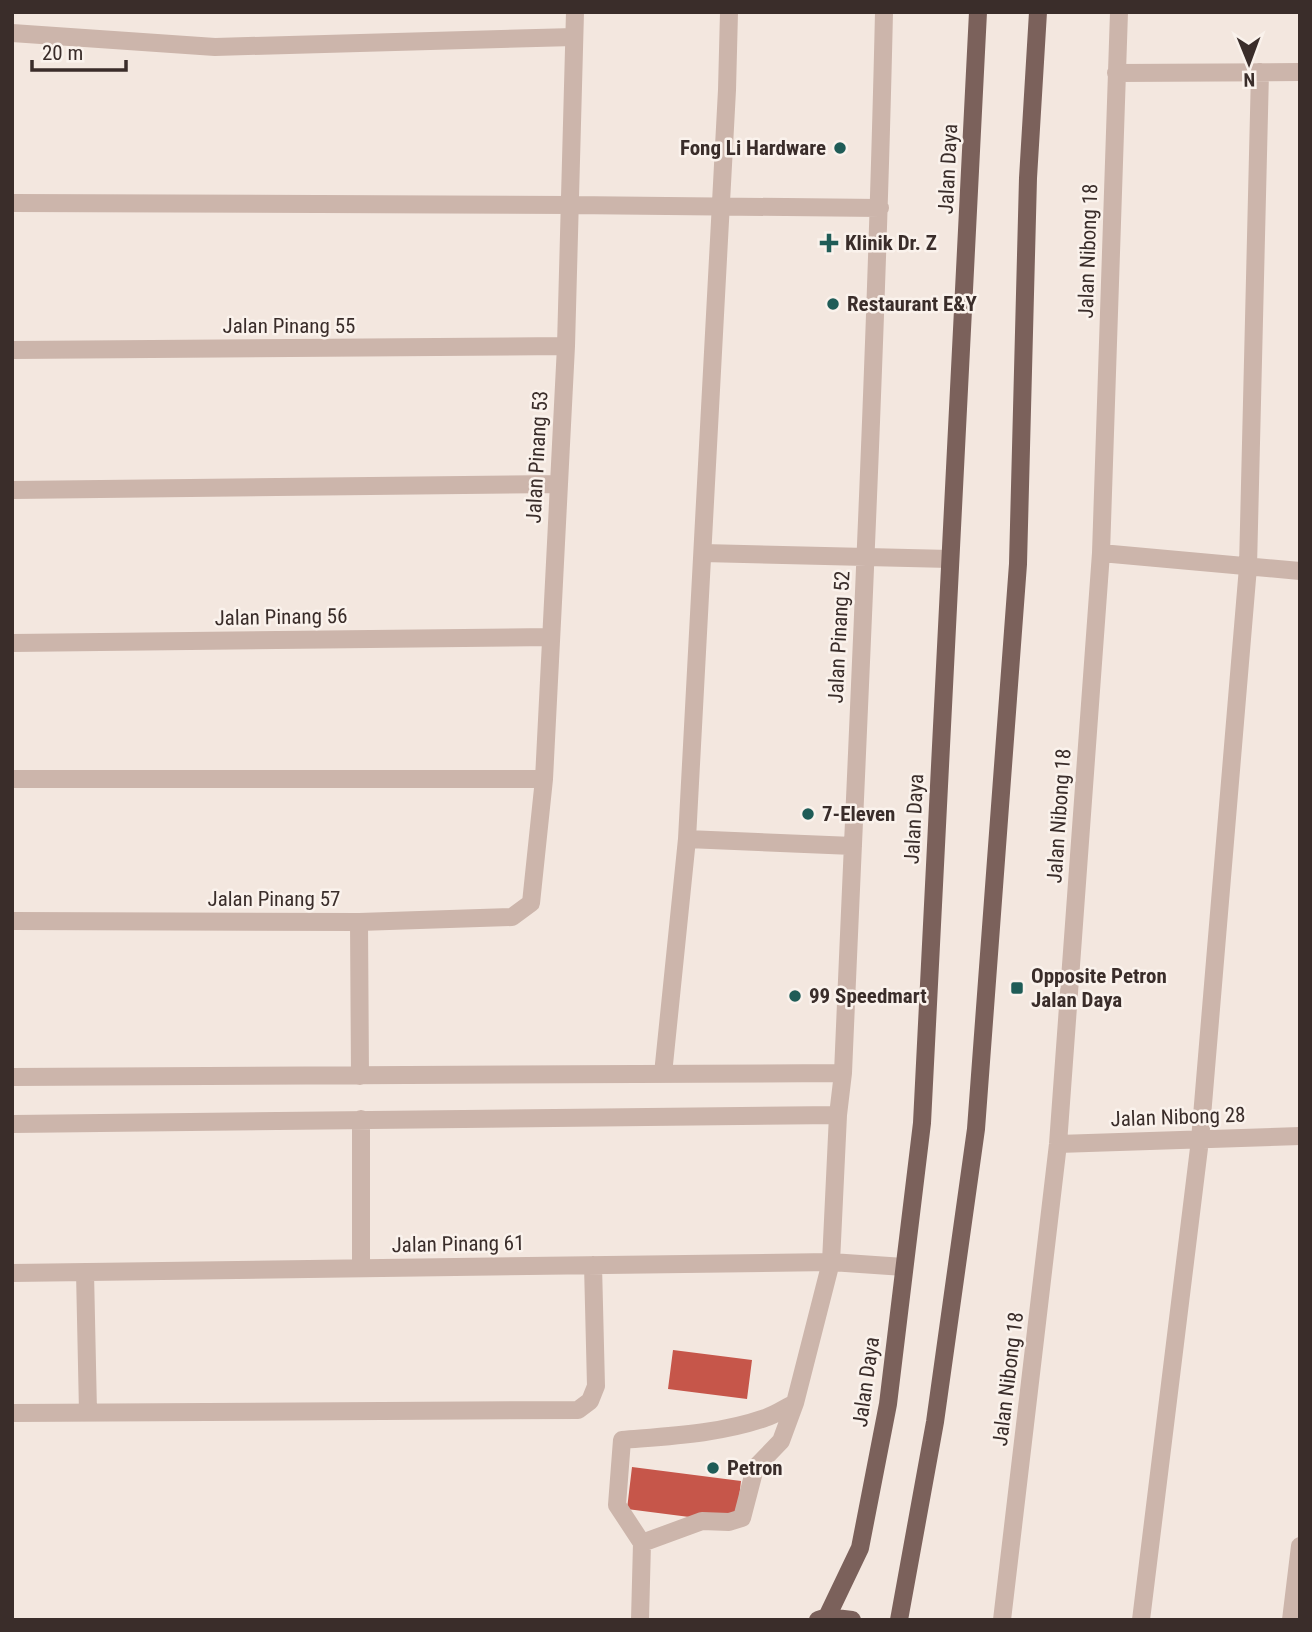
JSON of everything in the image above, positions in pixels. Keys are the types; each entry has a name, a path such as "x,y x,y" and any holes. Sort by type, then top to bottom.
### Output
{"main road":[{"name":"Jalan Daya","path":"822,1618 860,1548 888,1404 922,1123 978,12"},
{"path":"899,1620 936,1422 976,1129 1018,564 1028,178 1038,12"},
{"path":"822,1618 852,1620"}],"street":[{"name":"Jalan Pinang 53","path":"531,903 544,779 566,346 575,12"},
{"path":"663,1074 687,839 729,12"},
{"name":"Jalan Pinang 52","path":"642,1543 702,1521 729,1522 742,1518 755,1468 781,1441 795,1402 831,1262 838,1115 843,1073 866,556 880,208 884,12"},
{"name":"Jalan Nibong 18","path":"1002,1620 1058,1144 1101,553 1119,12"},
{"path":"12,33 215,47 573,37"},
{"path":"1141,1620 1200,1140 1248,566 1260,72"},
{"path":"1116,73 1300,72"},
{"path":"12,203 880,208"},
{"name":"Jalan Pinang 55","path":"12,350 566,346"},
{"path":"12,490 559,484"},
{"path":"703,552 950,559"},
{"path":"1101,553 1300,571"},
{"name":"Jalan Pinang 56","path":"12,643 551,637"},
{"path":"12,779 544,779"},
{"path":"687,839 853,846"},
{"name":"Jalan Pinang 57","path":"12,921 359,922 512,917 531,903"},
{"path":"359,922 360,1076"},
{"path":"12,1077 843,1073"},
{"path":"12,1124 838,1115"},
{"path":"361,1268 362,1119"},
{"name":"Jalan Nibong 28","path":"1058,1144 1300,1136"},
{"name":"Jalan Pinang 61","path":"12,1273 831,1262 904,1267"},
{"path":"12,1413 578,1410 590,1401 596,1386 593,1265"},
{"path":"85,1272 88,1412"},
{"path":"640,1620 642,1543 617,1506 622,1440 692,1434 731,1426 766,1418 795,1402"},
{"path":"1291,1620 1300,1546"}],"building":[{"path":"673,1350 752,1360 747,1399 668,1389"},
{"path":"632,1467 741,1481 736,1523 627,1509"}],"place":[{"name":"Fong Li Hardware","path":"840,148"},
{"name":"Klinik Dr. Z","path":"829,243"},
{"name":"Restaurant E&Y","path":"833,304"},
{"name":"7-Eleven","path":"808,814"},
{"name":"Opposite Petron Jalan Daya","path":"1017,988"},
{"name":"99 Speedmart","path":"795,996"},
{"name":"Petron","path":"713,1468"}]}
